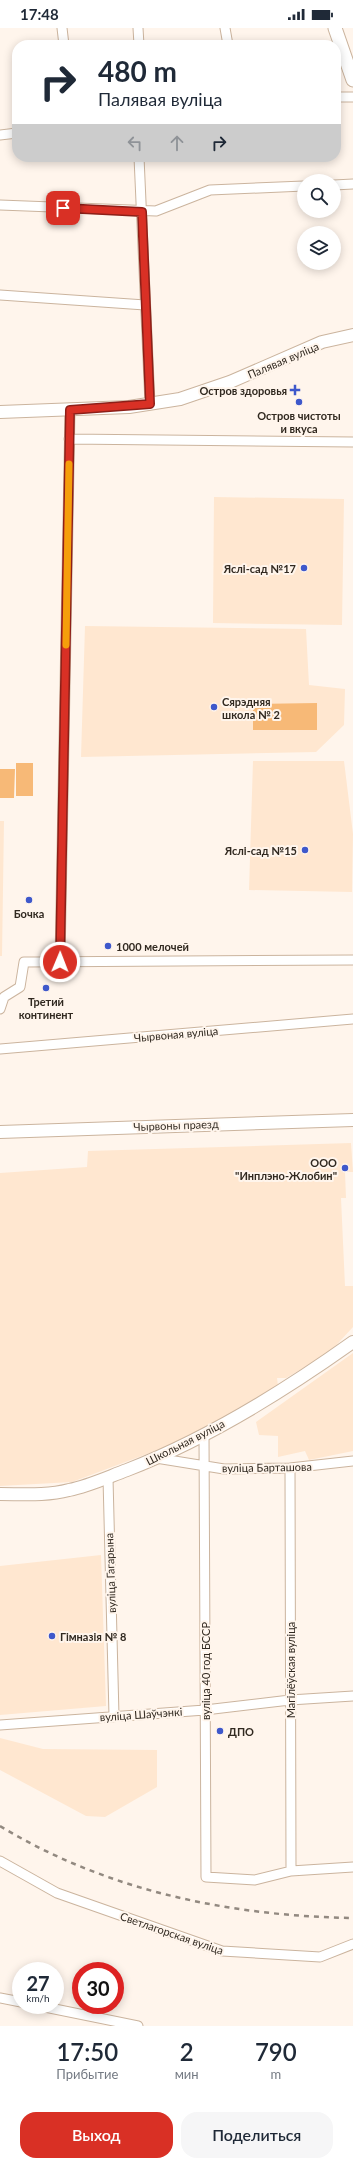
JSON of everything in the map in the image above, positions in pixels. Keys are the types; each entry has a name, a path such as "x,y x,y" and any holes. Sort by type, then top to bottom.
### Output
{"main road":[{"path":"335,28 339,40"},
{"path":"341,45 353,80"}],"street":[{"path":"62,28 63,40"},
{"path":"138,28 139,40"},
{"path":"224,28 227,40"},
{"path":"341,97 353,96"},
{"path":"0,135 12,134"},
{"path":"139,162 150,404"},
{"path":"341,185 353,184"},
{"path":"0,205 142,212 156,211 210,190 297,186"},
{"path":"0,295 145,305"},
{"name":"Палявая вуліца","path":"0,412 70,410 150,404 180,399 208,390 322,342 353,335"},
{"path":"60,962 70,410"},
{"path":"70,439 353,442"},
{"path":"0,1009 4,997 20,987 24,962 353,960"},
{"name":"Чырвоная вуліца","path":"0,1049 353,1019"},
{"name":"Чырвоны праезд","path":"0,1132 353,1120"},
{"name":"Школьная вуліца","path":"0,1494 46,1494 70,1490 108,1478 156,1458 204,1435 293,1383 353,1342"},
{"name":"вуліца 40 год БССР","path":"204,1435 206,1877 255,1880 291,1871"},
{"name":"вуліца Барташова","path":"156,1458 224,1469 290,1468 353,1461"},
{"name":"Магілёўская вуліца","path":"290,1468 291,1871"},
{"name":"вуліца Гагарына","path":"108,1478 114,1716"},
{"name":"вуліца Шаўчэнкі","path":"0,1725 205,1710 290,1700 353,1696"},
{"name":"Светлагорская вуліца","path":"0,1861 58,1892 222,1951 320,1957 353,1944"},
{"path":"291,1871 353,1867"},
{"path":"0,1998 12,2000"},
{"path":"64,2011 138,2026"}],"shaded area":[{"path":"214,497 344,499 342,625 213,623"},
{"name":"Сярэдняя школа № 2","path":"85,626 306,629 309,685 345,689 344,725 316,752 81,757"},
{"path":"317,703 317,730 253,730 253,704"},
{"path":"253,761 344,761 353,834 352,892 249,890"},
{"path":"16,763 33,763 33,796 16,796"},
{"path":"0,769 15,769 14,798 0,798"},
{"path":"0,821 4,821 2,956 0,956"},
{"path":"351,1143 353,1172 345,1172 346,1198 341,1198 345,1286 353,1286 353,1327 329,1353 286,1378 277,1378 278,1386 214,1424 171,1445 72,1482 0,1486 0,1173 87,1167 88,1151"},
{"path":"353,1353 353,1451 309,1460 305,1451 278,1457 278,1436 259,1435 256,1422"},
{"name":"Гімназія № 8","path":"101,1555 106,1706 0,1715 0,1566"},
{"path":"0,1738 43,1749 157,1750 157,1787 105,1817 86,1816 0,1770"}],"railway":[{"path":"0,1826 41,1849 83,1868 170,1896 261,1912 353,1918"}],"slow traffic":[{"path":"66,645 69,464"}],"place":[{"name":"Остров здоровья","path":"295,390"},
{"name":"Остров чистоты и вкуса","path":"299,402"},
{"name":"Яслі-сад №17","path":"304,568"},
{"name":"Сярэдняя школа № 2","path":"214,707"},
{"name":"Яслі-сад №15","path":"305,850"},
{"name":"Бочка","path":"29,900"},
{"name":"1000 мелочей","path":"108,946"},
{"name":"Третий континент","path":"46,988"},
{"name":"ООО \"Инплэно-Жлобин\"","path":"345,1168"},
{"name":"Гімназія № 8","path":"52,1636"},
{"name":"ДПО","path":"220,1731"}],"route":[{"path":"60,962 60,892 70,410 129,407 150,404 142,212 63,208"}]}
